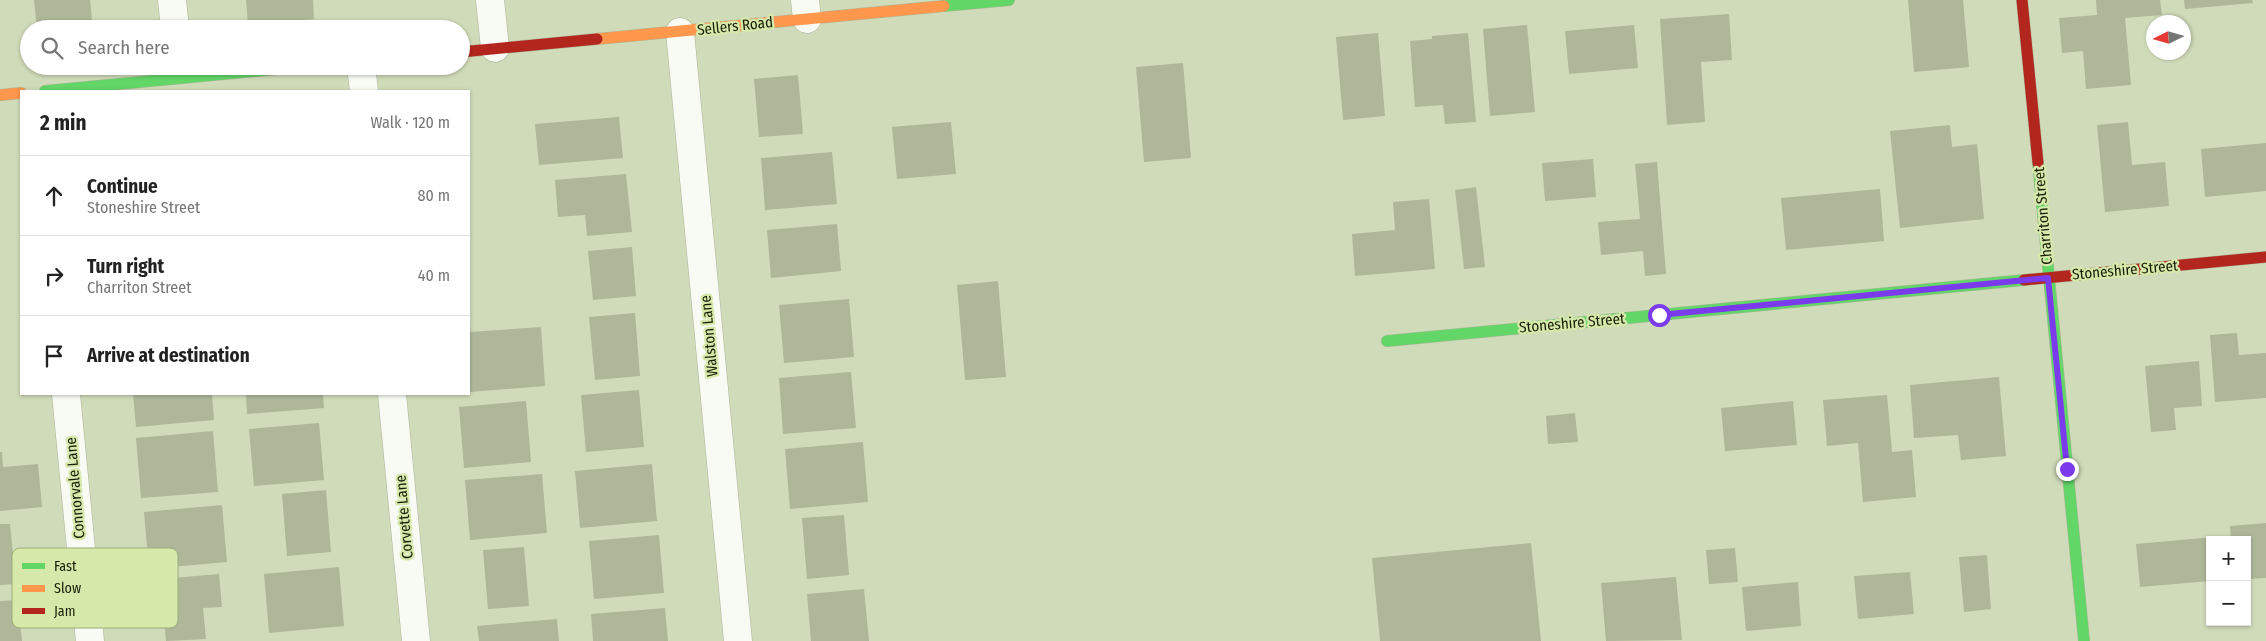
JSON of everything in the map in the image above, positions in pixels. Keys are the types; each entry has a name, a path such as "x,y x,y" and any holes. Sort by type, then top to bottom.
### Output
{"street":[{"path":"172,0 174,20"},
{"path":"490,0 495,48"},
{"name":"Sellers Road","path":"470,51 680,32 806,10 1009,0"},
{"name":"Charriton Street","path":"2022,0 2084,641"},
{"name":"Walston Lane","path":"680,32 738,641"},
{"path":"52,90 159,75"},
{"path":"363,75 364,90"},
{"path":"0,95 20,93"},
{"name":"Stoneshire Street","path":"1387,341 2266,257"},
{"name":"Connorvale Lane","path":"66,395 81,548"},
{"name":"Corvette Lane","path":"392,395 416,641"},
{"name":"Connorvale Lane","path":"89,628 90,641"}],"building":[{"path":"34,0 90,0 92,20 36,20"},
{"path":"246,0 313,0 314,19 248,20"},
{"path":"1908,0 1963,0 1969,67 1914,72"},
{"path":"2096,0 2160,0 2162,15 2125,18 2131,85 2086,89 2083,51 2062,53 2059,18 2097,15"},
{"path":"2184,0 2252,0 2253,3 2185,9"},
{"path":"1729,14 1732,60 1701,62 1705,122 1667,125 1660,19"},
{"path":"1527,25 1535,112 1490,116 1483,29"},
{"path":"1634,25 1638,68 1569,74 1565,31"},
{"path":"1378,33 1385,116 1343,120 1336,37"},
{"path":"1468,33 1476,122 1445,124 1443,105 1415,107 1410,41 1432,39 1432,36"},
{"path":"1183,63 1191,158 1144,162 1136,67"},
{"path":"798,75 803,134 759,137 754,79"},
{"path":"619,117 623,158 539,165 535,124"},
{"path":"951,122 956,174 897,179 892,127"},
{"path":"2128,122 2132,165 2165,162 2169,206 2105,212 2097,125"},
{"path":"1950,125 1952,147 1977,144 1984,219 1900,228 1890,131"},
{"path":"2266,143 2266,191 2205,197 2201,149"},
{"path":"832,152 837,204 765,210 761,158"},
{"path":"1593,159 1596,197 1545,201 1542,163"},
{"path":"1657,162 1666,274 1645,276 1643,251 1601,255 1598,222 1640,219 1635,164"},
{"path":"626,174 632,232 587,236 585,215 558,217 555,180"},
{"path":"1476,187 1485,267 1464,269 1455,190"},
{"path":"1880,189 1884,241 1786,250 1781,198"},
{"path":"1429,199 1435,269 1355,276 1352,234 1395,230 1393,202"},
{"path":"837,224 841,271 771,278 767,230"},
{"path":"632,247 636,296 593,300 588,251"},
{"path":"998,281 1006,377 965,380 957,285"},
{"path":"849,299 854,357 784,363 779,305"},
{"path":"635,313 640,376 595,380 589,317"},
{"path":"541,327 545,386 470,392 470,332"},
{"path":"2237,333 2239,355 2266,353 2266,398 2215,402 2210,335"},
{"path":"2199,361 2202,406 2174,408 2176,430 2151,432 2145,366"},
{"path":"851,372 856,428 783,434 779,378"},
{"path":"1999,377 2006,456 1961,460 1958,435 1914,438 1910,385"},
{"path":"639,390 644,447 586,452 581,395"},
{"path":"133,395 212,395 214,420 136,427"},
{"path":"246,395 323,395 324,408 247,414"},
{"path":"1887,395 1892,452 1912,450 1916,497 1863,502 1858,443 1827,446 1823,400"},
{"path":"526,401 531,462 464,468 459,407"},
{"path":"1793,401 1797,445 1725,451 1721,408"},
{"path":"1575,413 1578,442 1548,444 1546,416"},
{"path":"319,423 324,480 254,486 249,429"},
{"path":"213,431 218,492 141,498 136,438"},
{"path":"863,442 868,502 790,509 785,449"},
{"path":"0,452 2,452 3,467 38,464 42,507 0,511"},
{"path":"652,464 657,521 580,528 575,471"},
{"path":"542,474 547,533 470,540 465,480"},
{"path":"326,490 331,552 287,556 282,494"},
{"path":"222,505 227,562 178,566 178,548 147,548 144,512"},
{"path":"844,515 849,575 807,579 802,518"},
{"path":"2266,523 2266,578 2251,579 2251,536 2231,536 2230,526"},
{"path":"0,524 10,524 12,548 12,584 0,585"},
{"path":"659,535 664,593 594,599 589,541"},
{"path":"2206,538 2206,581 2140,587 2136,544"},
{"path":"1531,543 1541,641 1380,641 1372,558"},
{"path":"524,547 529,606 488,609 483,550"},
{"path":"1735,548 1738,582 1709,584 1706,550"},
{"path":"1987,555 1991,609 1964,612 1959,557"},
{"path":"339,567 344,626 269,633 264,574"},
{"path":"1910,572 1914,614 1858,619 1854,576"},
{"path":"219,574 222,607 203,608 206,639 166,641 165,628 178,628 178,578"},
{"path":"1676,577 1682,640 1606,641 1601,583"},
{"path":"1798,582 1801,626 1746,631 1742,587"},
{"path":"864,589 869,641 811,641 807,594"},
{"path":"12,600 12,628 21,628 22,641 0,641 0,601"},
{"path":"665,608 668,641 593,641 591,614"},
{"path":"557,619 559,641 479,641 477,626"}],"traffic: fast":[{"path":"944,6 1009,0"},
{"path":"56,90 213,75"},
{"path":"2038,163 2084,641"},
{"path":"1387,341 2024,280"}],"traffic: slow":[{"path":"597,39 944,6"},
{"path":"0,95 20,93"}],"traffic: jam":[{"path":"2022,0 2038,163"},
{"path":"470,51 597,39"},
{"path":"2024,280 2266,257"}],"route":[{"path":"1659,315 2048,278 2067,469"}]}
